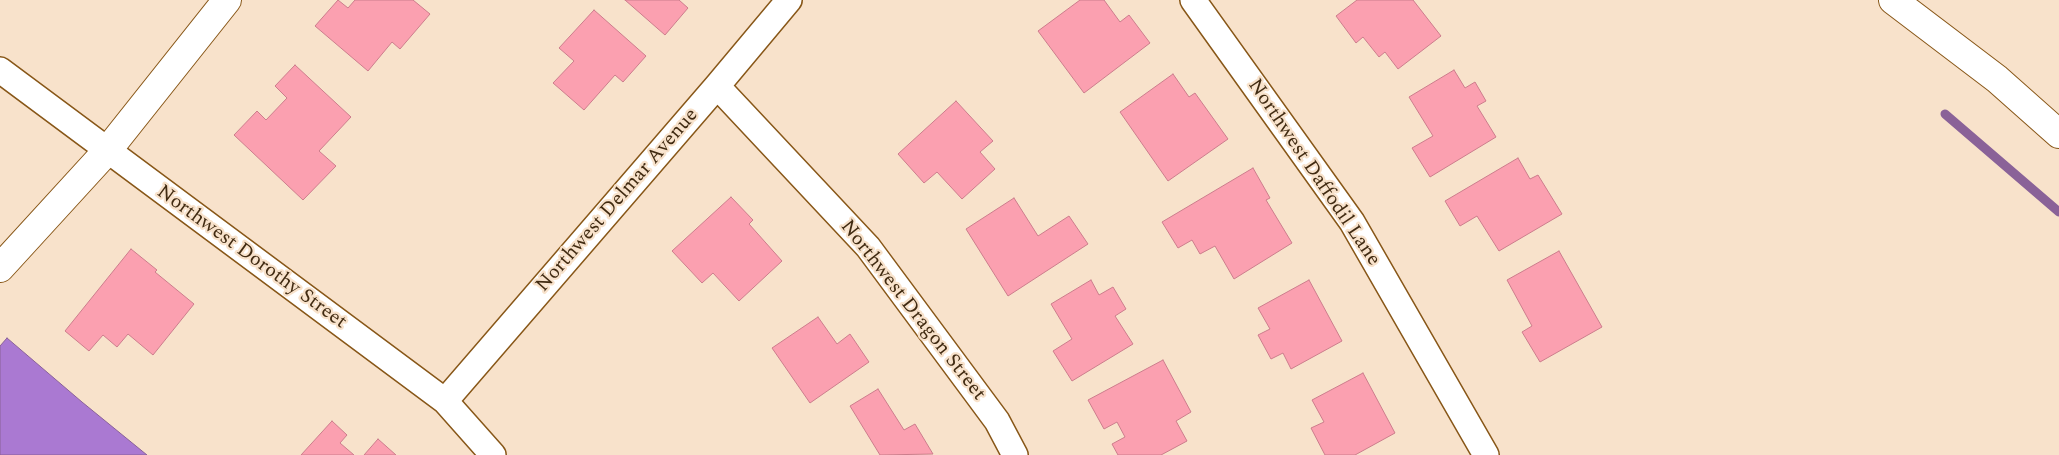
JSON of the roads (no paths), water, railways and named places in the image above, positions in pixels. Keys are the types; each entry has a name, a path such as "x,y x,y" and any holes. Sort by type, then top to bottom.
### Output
{"street":[{"path":"0,268 107,151 227,0"},
{"name":"Northwest Delmar Avenue","path":"445,401 789,0"},
{"name":"Northwest Daffodil Lane","path":"1193,0 1352,222 1486,455"},
{"path":"1900,2 1997,79 2059,134"},
{"name":"Northwest Dorothy Street","path":"0,70 445,401 493,455"},
{"name":"Northwest Dragon Street","path":"717,86 868,247 997,421 1015,455"}],"waterway":[{"path":"1945,114 2059,212"}]}
